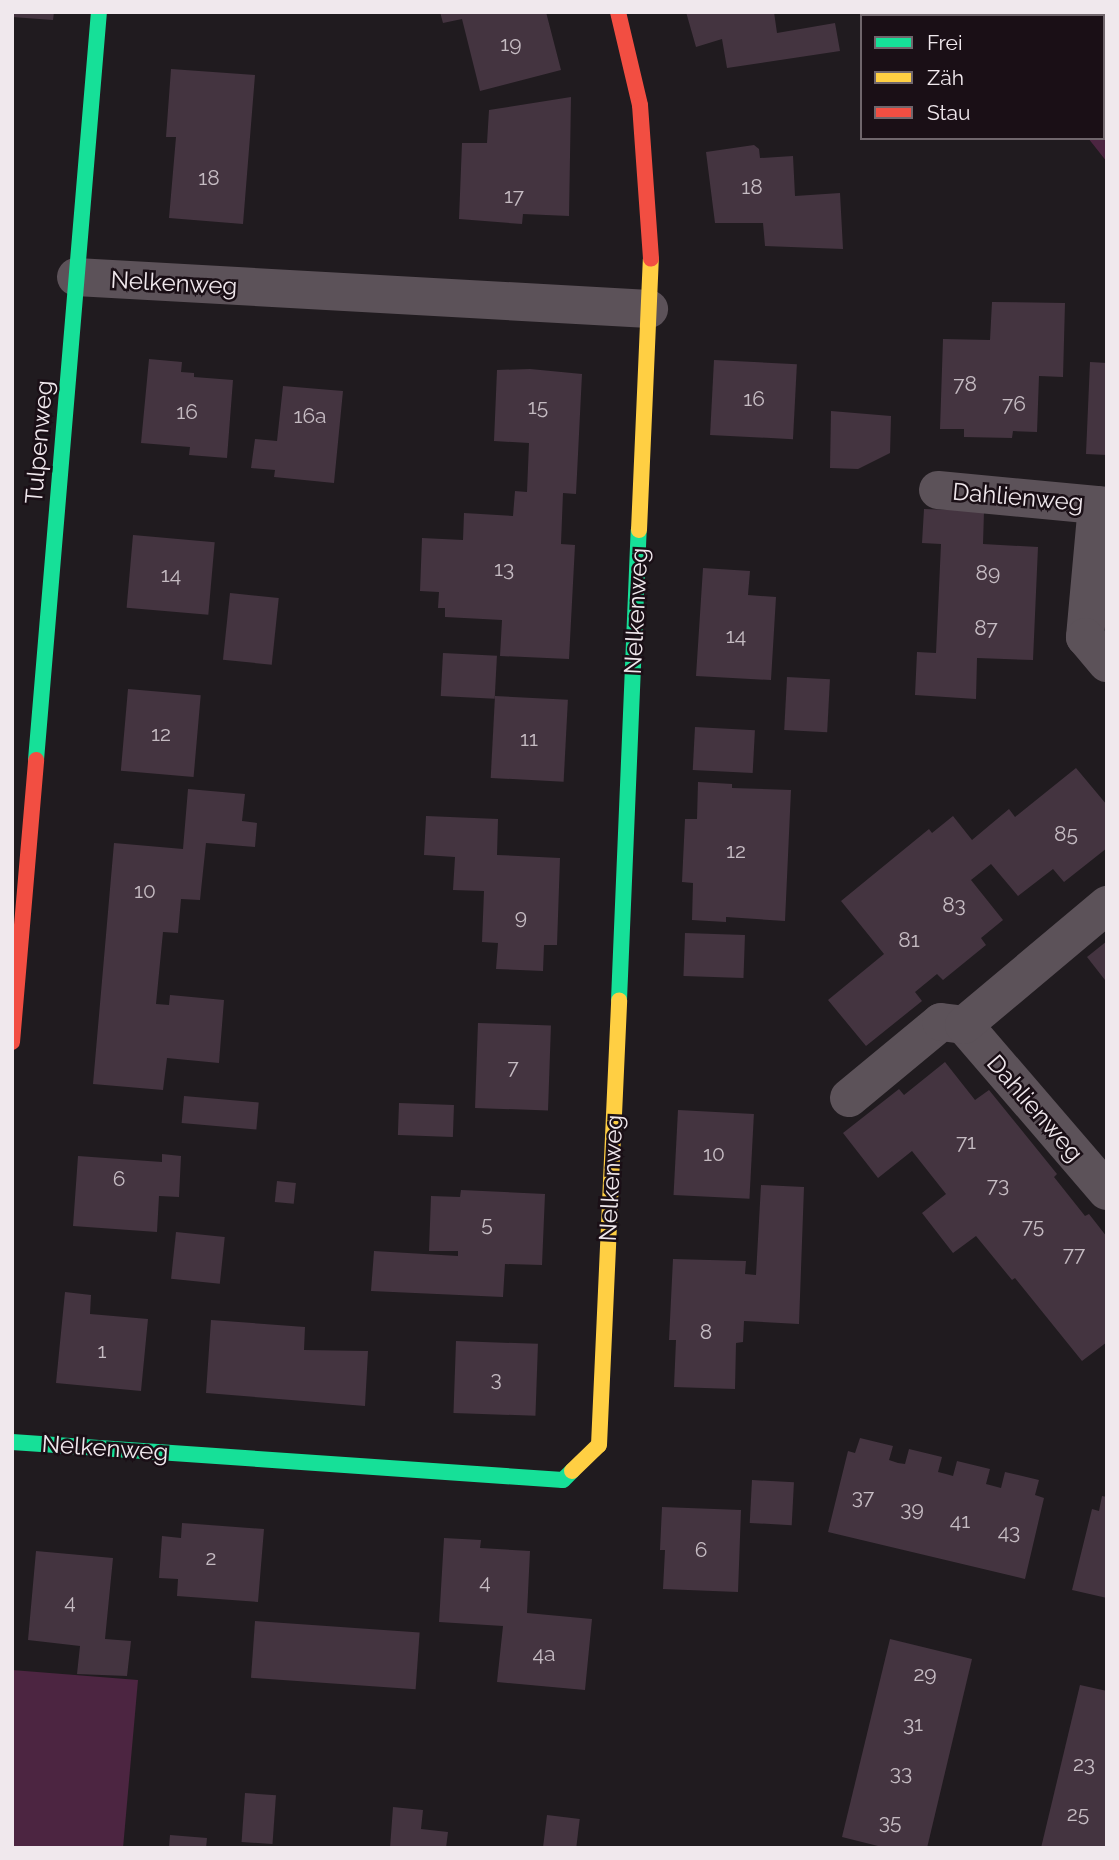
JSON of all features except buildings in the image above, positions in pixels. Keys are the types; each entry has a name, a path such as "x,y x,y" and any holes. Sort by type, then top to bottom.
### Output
{"street":[{"name":"Tulpenweg","path":"12,1042 99,12"},
{"name":"Nelkenweg","path":"12,1442 563,1480 599,1445 651,265 640,105 618,12"},
{"name":"Nelkenweg","path":"76,277 649,309"},
{"name":"Dahlienweg","path":"938,490 1102,505 1085,638 1107,663"},
{"path":"849,1098 942,1022 964,1025 1107,905"},
{"name":"Dahlienweg","path":"964,1025 1107,1191"}],"shaded area":[{"path":"1105,51 1107,53 1107,162 1090,140 1105,140"},
{"path":"12,1670 138,1680 123,1848 12,1848"}],"traffic: fast":[{"path":"36,760 99,12"},
{"path":"619,1000 639,530"},
{"path":"12,1442 563,1480 572,1471"}],"traffic: slow":[{"path":"639,530 651,259"},
{"path":"572,1471 599,1445 619,1000"}],"traffic: jam":[{"path":"618,12 640,105 651,259"},
{"path":"12,1042 36,760"}]}
